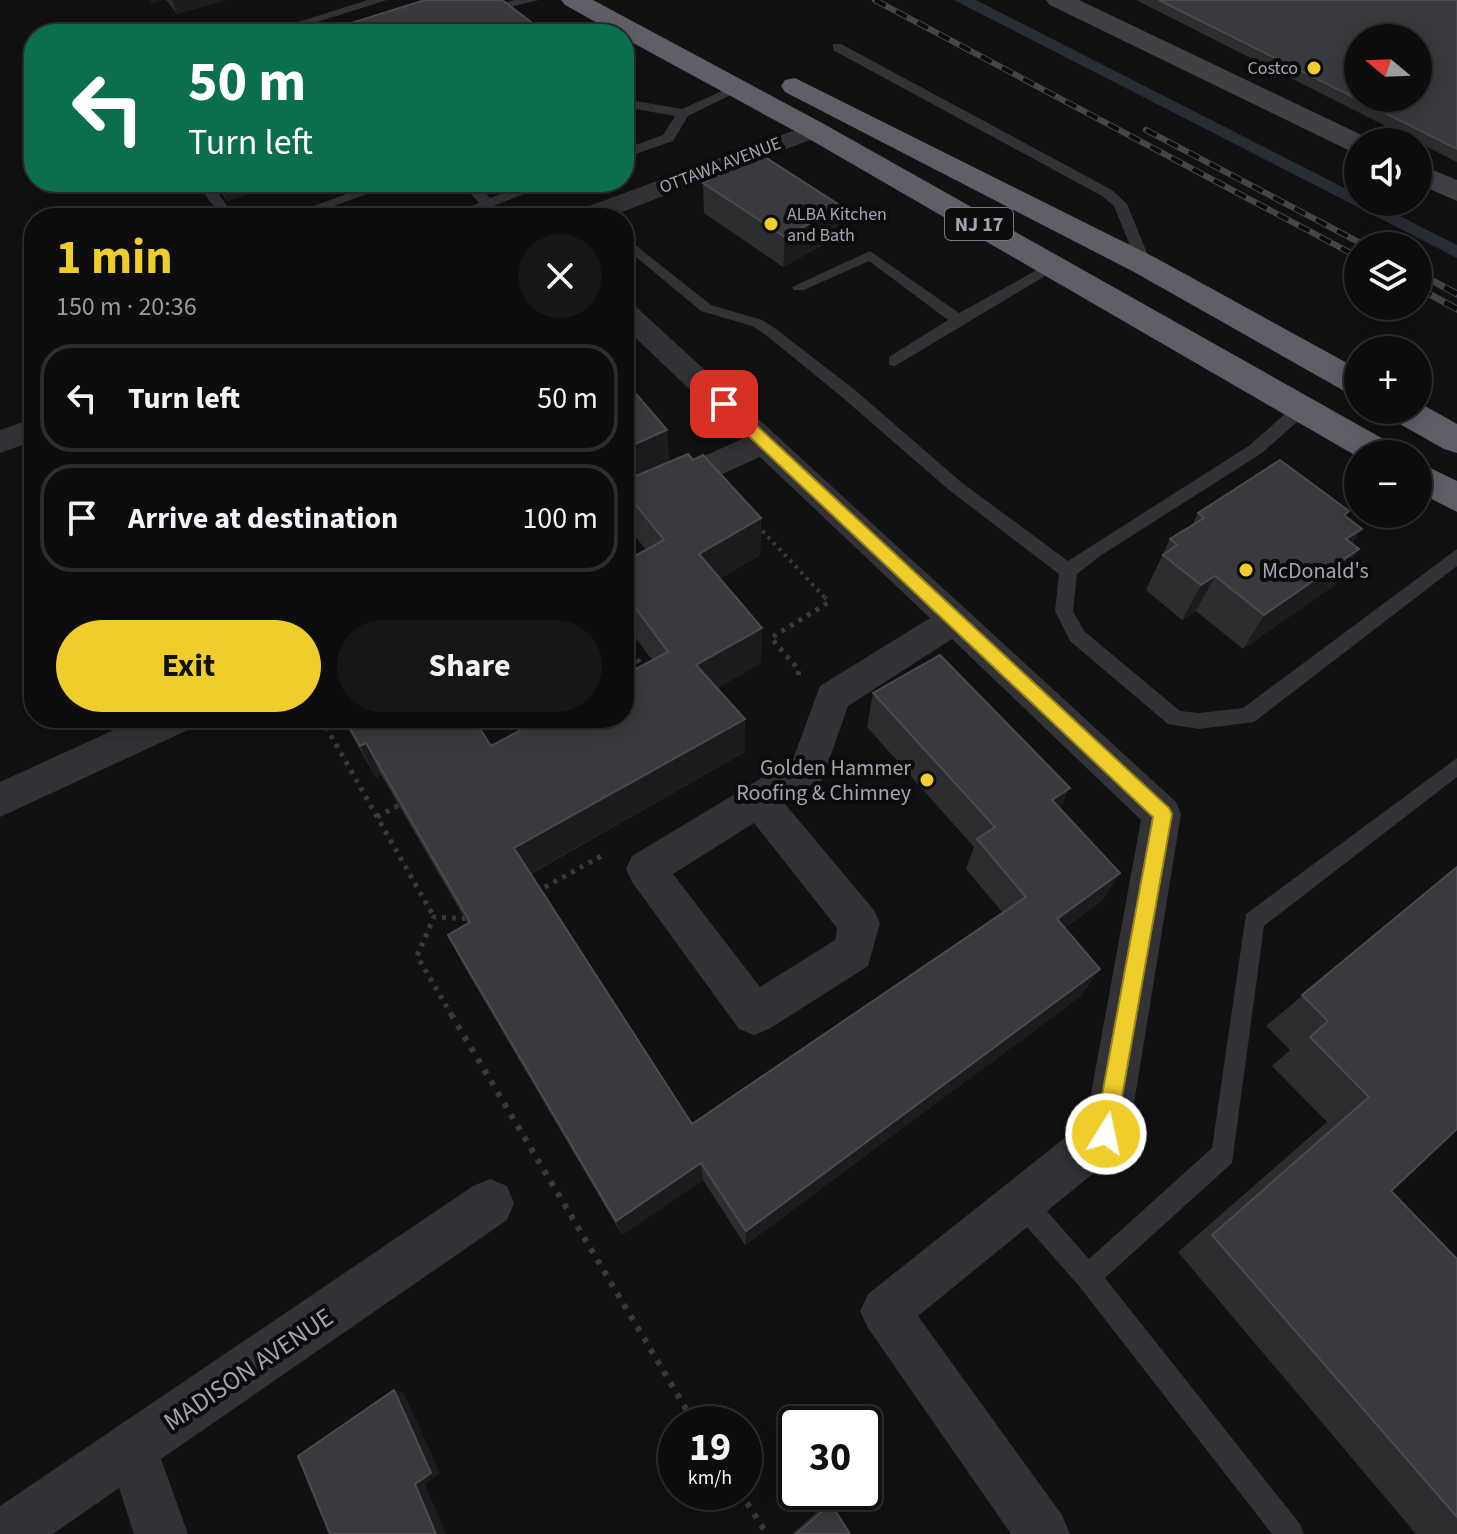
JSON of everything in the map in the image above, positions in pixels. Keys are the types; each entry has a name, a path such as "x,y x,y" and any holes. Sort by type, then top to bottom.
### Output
{"highway":[{"name":"NJ 17","path":"574,0 754,72 1145,265 1344,376"},
{"path":"632,0 702,37"},
{"name":"NJ 17","path":"754,72 814,130 1356,440"},
{"path":"1429,424 1457,440"},
{"path":"1432,483 1457,498"}],"street":[{"path":"1059,0 1344,137"},
{"name":"OTTAWA AVENUE","path":"614,208 814,130"},
{"path":"1432,180 1457,192"},
{"path":"634,320 1162,814 1106,1134 885,1311 1043,1534"},
{"path":"0,442 24,433"},
{"path":"634,501 764,442"},
{"path":"758,800 859,923 853,952 754,1014 646,869 758,800 809,769 833,697 955,620"},
{"path":"0,800 155,728"},
{"name":"MADISON AVENUE","path":"6,1534 490,1203"},
{"path":"131,1448 161,1534"}],"lane":[{"path":"300,24 381,0"},
{"path":"479,0 505,16"},
{"path":"463,16 533,0"},
{"path":"837,47 1107,193 1120,204 1145,265"},
{"path":"634,150 668,138 683,113 754,72"},
{"path":"634,107 683,113"},
{"path":"317,208 363,192"},
{"path":"477,192 488,204"},
{"path":"477,208 520,192"},
{"path":"634,248 706,308 757,323 771,332 849,394 955,486 1068,571"},
{"path":"799,287 870,255 958,320"},
{"path":"895,361 958,320 1053,267"},
{"path":"1068,571 1256,449 1301,409"},
{"path":"1068,571 1064,611 1077,636 1175,718 1199,721 1247,716 1457,556"},
{"path":"1088,1277 1223,1154 1254,921 1457,766"},
{"path":"1022,1202 1088,1277 1290,1534"}],"path":[{"path":"755,523 829,602 771,638 799,670 795,685"},
{"path":"634,656 647,672"},
{"path":"327,728 434,917"},
{"path":"523,728 529,738"},
{"path":"377,817 404,802"},
{"path":"524,898 607,853"},
{"path":"434,917 484,920"},
{"path":"434,917 417,956 683,1406"},
{"path":"752,1510 767,1534"}],"shaded area":[{"path":"954,0 976,0 1344,188 1344,200"},
{"path":"1375,216 1400,216 1431,232 1406,232"},
{"path":"1432,232 1457,245 1457,258 1432,245"}],"building":[{"path":"425,0 502,0 534,24 348,24"},
{"name":"Costco","path":"1159,0 1457,0 1457,149 1432,136 1432,128 1415,128 1383,112 1432,112 1432,24 1344,24 1344,92"},
{"path":"760,154 841,206 785,237 703,183"},
{"path":"634,392 667,430 634,445"},
{"path":"688,454 693,460 703,455 761,518 699,554 762,628 696,665 745,719 514,848 692,1124 1026,897 977,839 995,827 873,693 940,655 1070,788 1052,800 1120,873 1057,919 1100,969 746,1231 701,1163 616,1221 448,935 470,922 366,743 360,746 350,728 479,728 491,746 524,728 634,728 634,670 668,652 634,606 634,556 664,540 634,502 634,477"},
{"path":"1280,460 1344,507 1344,528 1362,529 1346,539 1359,549 1264,615 1215,576 1201,585 1163,555 1177,545 1170,539 1204,518 1198,513"},
{"path":"1457,867 1457,1129 1391,1191 1457,1259 1457,1517 1212,1235 1369,1097 1310,1037 1328,1021 1302,995"},
{"path":"394,1390 431,1473 415,1484 436,1534 330,1534 298,1456"},
{"path":"824,1510 835,1510 850,1534 796,1534"}],"railway":[{"path":"875,0 1344,250"},
{"path":"1146,130 1344,234"},
{"path":"1432,281 1457,294"},
{"path":"1432,296 1457,309"}],"place":[{"name":"Costco","path":"1314,68"},
{"name":"ALBA Kitchen and Bath","path":"771,224"},
{"name":"McDonald's","path":"1246,570"},
{"name":"Golden Hammer Roofing & Chimney","path":"927,780"}],"route":[{"path":"724,404 1162,814 1106,1134"}]}
